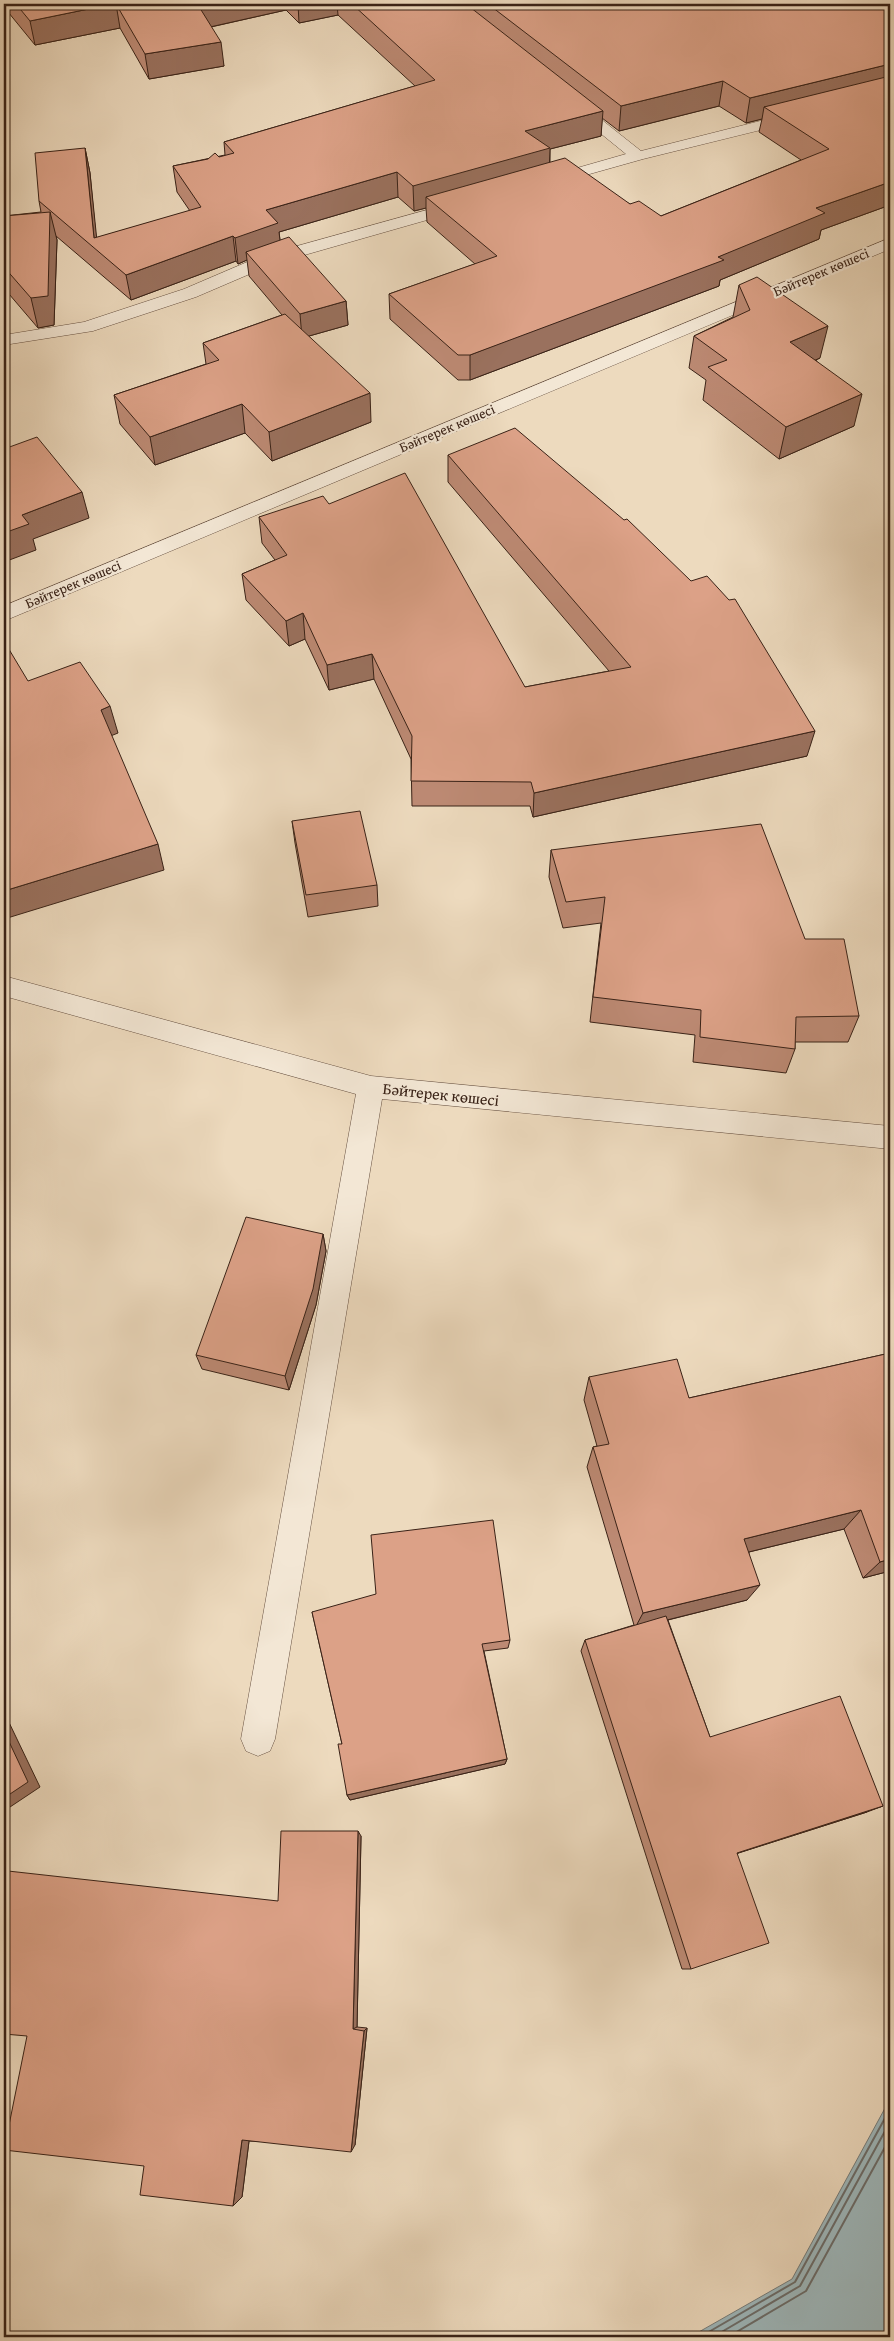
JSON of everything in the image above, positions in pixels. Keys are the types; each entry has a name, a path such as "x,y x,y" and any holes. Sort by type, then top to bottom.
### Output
{"street":[{"path":"561,95 638,156"},
{"path":"535,185 638,156 813,113"},
{"path":"4,340 87,327 190,293 266,260 479,200"},
{"name":"Бәйтерек көшесі","path":"4,614 890,243"},
{"name":"Бәйтерек көшесі","path":"4,986 371,1087 890,1138"},
{"path":"258,1739 371,1087"}],"water":[{"path":"890,2099 890,2337 690,2337 792,2279"}],"building":[{"path":"16,4 113,4 30,21"},
{"path":"116,4 201,4 198,5 221,42 145,54"},
{"path":"352,4 466,4 603,111 525,131 550,148 413,186 397,172 266,210 278,223 235,238 233,236 126,275 39,201 35,153 85,148 94,238 201,207 173,166 208,159 215,153 219,157 234,153 224,142 435,80"},
{"path":"488,4 890,4 890,64 750,98 723,81 621,106"},
{"path":"890,76 890,182 816,208 825,213 718,257 724,260 470,355 458,355 389,294 497,256 426,197 565,158 630,204 639,201 661,216 829,149 764,107"},
{"path":"50,212 48,296 31,298 4,267 4,216"},
{"path":"289,237 346,301 300,314 246,252"},
{"path":"757,277 828,326 790,342 862,394 786,427 708,367 727,360 694,336 750,310 739,285"},
{"path":"285,314 370,393 269,432 242,404 150,437 114,395 219,360 203,343"},
{"path":"515,428 624,520 627,519 691,581 707,576 729,600 735,599 815,731 534,793 531,782 411,781 412,736 372,654 327,665 303,613 286,621 242,574 287,555 259,517 323,496 329,504 405,473 525,687 631,667 448,455"},
{"path":"37,437 82,492 22,515 29,524 4,533 4,449"},
{"path":"4,641 28,681 80,662 110,706 101,710 158,844 4,891"},
{"path":"360,811 377,885 306,895 292,821"},
{"path":"761,824 805,939 844,939 859,1016 796,1017 795,1049 700,1037 701,1010 593,997 605,897 566,902 551,850"},
{"path":"246,1217 323,1234 313,1289 285,1376 196,1355"},
{"path":"890,1353 890,1559 880,1562 861,1510 744,1539 760,1585 643,1613 593,1447 609,1444 589,1377 677,1359 689,1398"},
{"path":"493,1520 510,1640 482,1644 507,1759 347,1795 338,1744 342,1744 312,1612 376,1594 371,1535"},
{"path":"666,1616 710,1737 840,1696 883,1806 737,1853 769,1943 691,1969 585,1640"},
{"path":"4,1731 28,1782 4,1798"},
{"path":"281,1831 358,1831 353,2029 364,2031 351,2152 242,2140 233,2206 140,2195 144,2166 4,2150 27,2036 4,2034 4,1891 8,1871 278,1901"}]}
